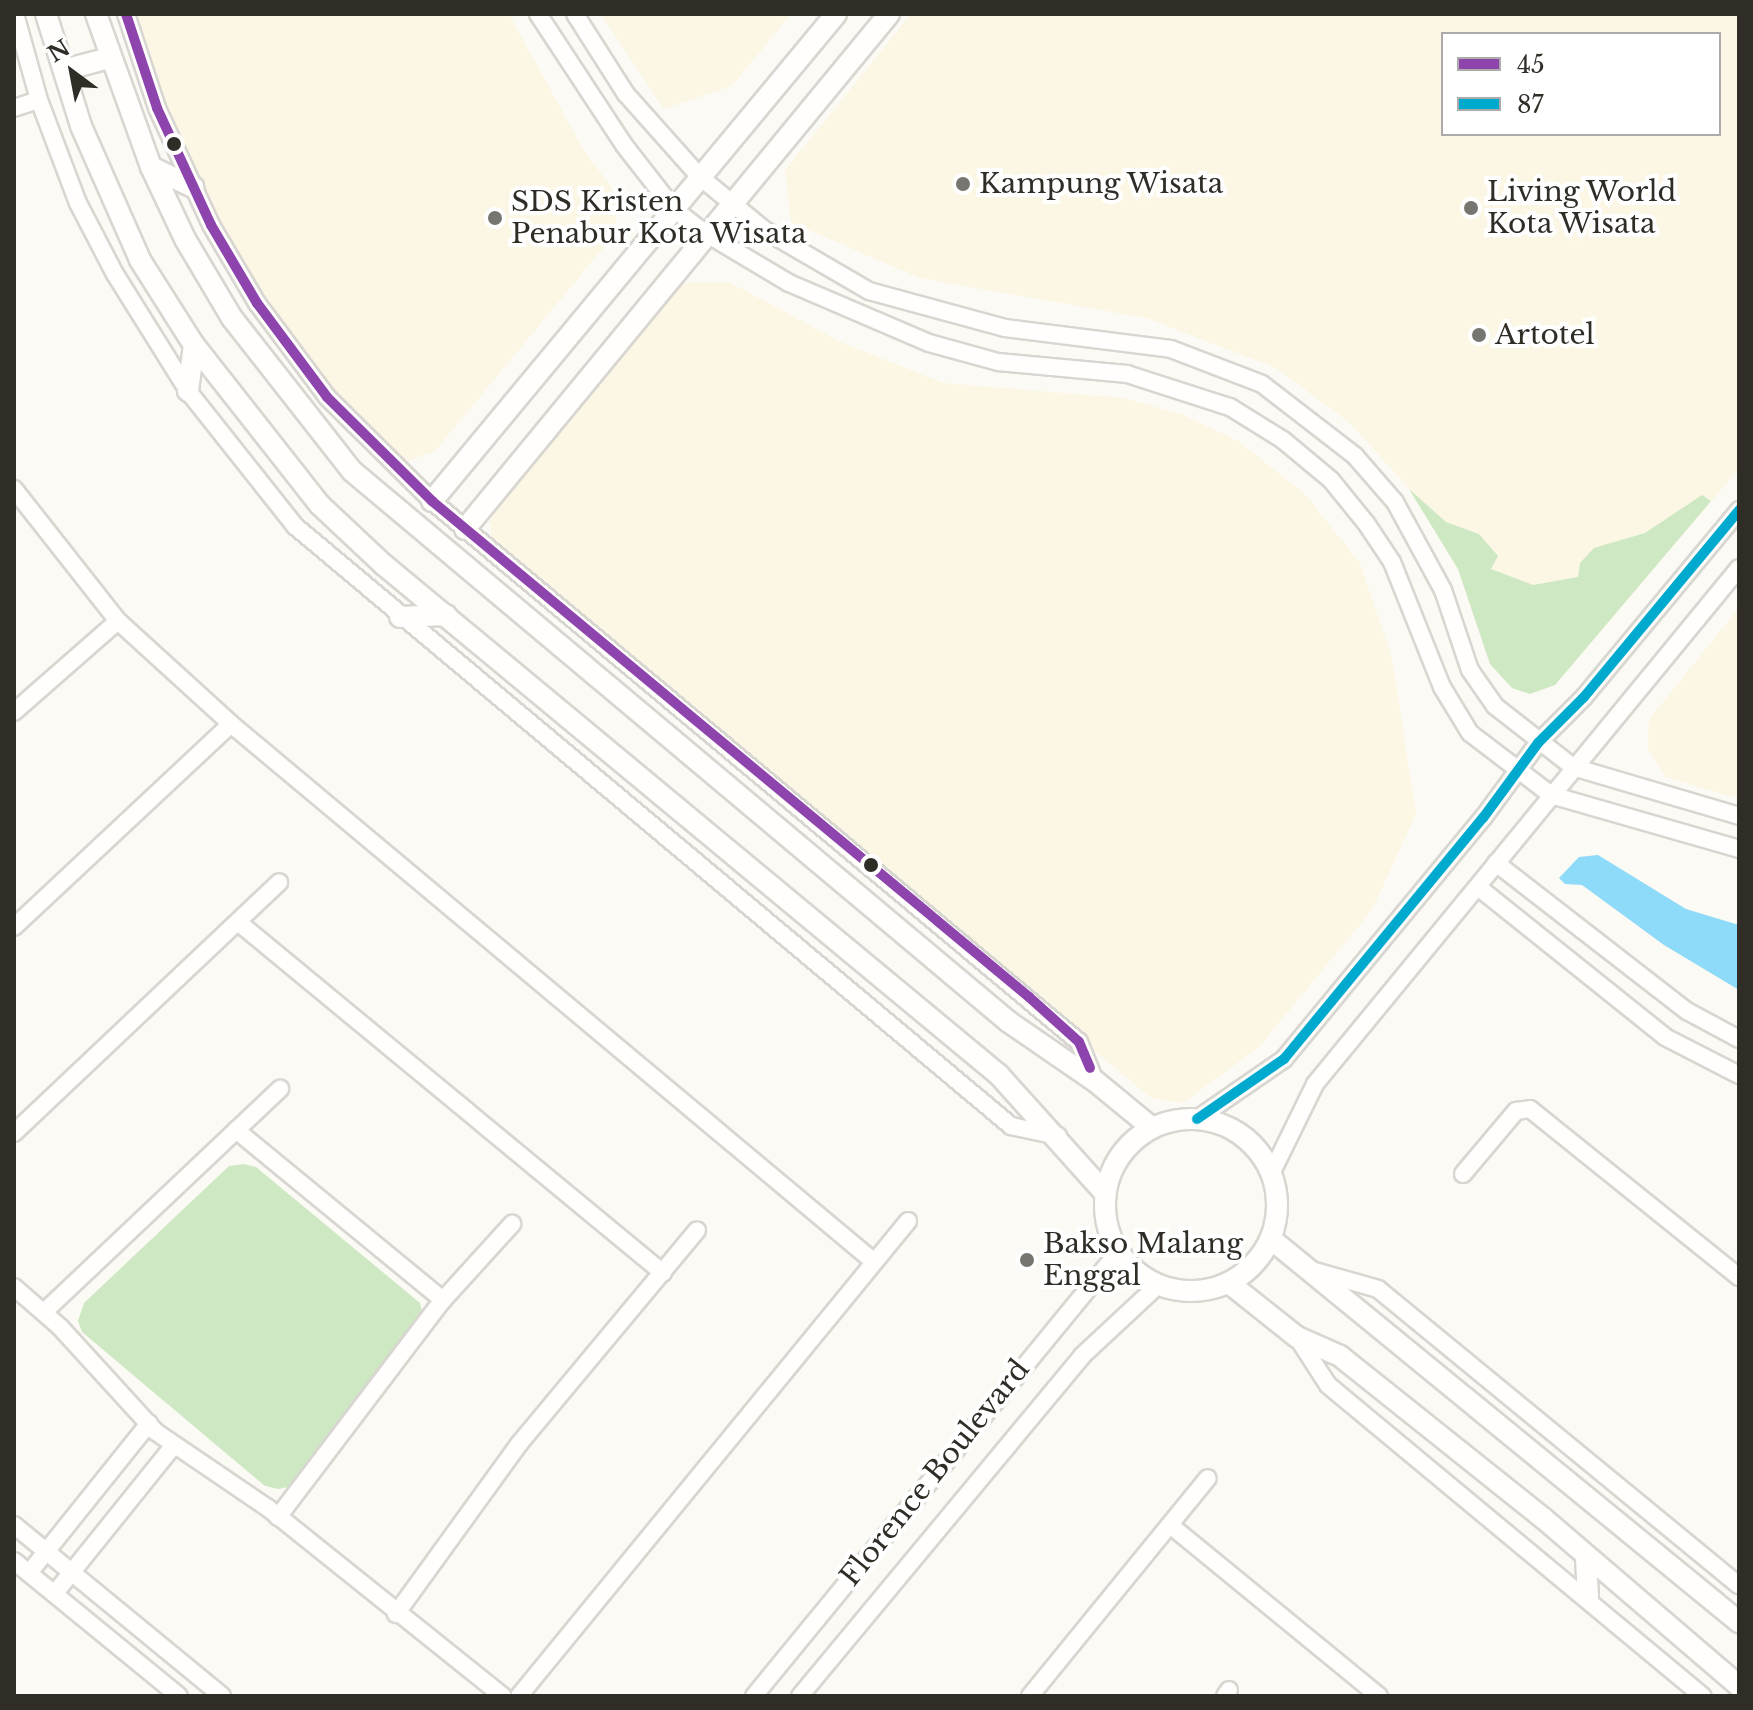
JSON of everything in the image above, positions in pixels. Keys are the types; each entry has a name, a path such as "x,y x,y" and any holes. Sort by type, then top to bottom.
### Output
{"street":[{"path":"15,14 22,75 39,100 78,203 188,391 295,526 1011,1126 1059,1137"},
{"path":"46,14 64,70 127,232 194,345 320,505 446,615 847,945 999,1075 1059,1137 1104,1192 1109,1232 1119,1251 1158,1285 1201,1291 1229,1283 1271,1239 1277,1199 1271,1174 1243,1136 1197,1119"},
{"path":"96,14 109,58 151,167 185,239 232,318 352,471 1009,1022 1095,1081 1152,1128"},
{"path":"126,14 157,108 193,187 257,303 327,397 432,501 1029,997 1079,1042 1095,1081"},
{"path":"538,14 569,67 674,209 705,233 789,283 929,343 998,362 1127,374 1172,385 1230,407 1283,440 1331,480 1366,523 1412,602 1442,687 1470,733 1515,771 1551,795 1739,849"},
{"path":"575,14 626,94 700,177 766,231 869,291 1005,328 1171,349 1262,384 1355,456 1395,502 1443,590 1470,670 1495,706 1538,743 1573,767 1739,816"},
{"path":"432,501 836,14"},
{"path":"465,529 705,233 889,14"},
{"path":"64,70 109,58"},
{"path":"14,108 39,100"},
{"path":"151,167 193,187"},
{"path":"188,391 194,345"},
{"path":"16,496 118,621 231,724 873,1261"},
{"path":"1104,1192 1127,1147 1152,1128 1197,1119 1284,1059 1483,818 1538,743 1584,697 1739,510"},
{"path":"1271,1174 1315,1084 1739,568"},
{"path":"400,617 446,615"},
{"path":"14,712 118,621"},
{"path":"14,927 231,724"},
{"path":"1496,863 1687,1011 1739,1039"},
{"path":"14,1133 279,882"},
{"path":"1478,887 1665,1037 1739,1075"},
{"path":"238,922 663,1273"},
{"path":"44,1312 280,1089"},
{"path":"1463,1174 1516,1111 1530,1109 1739,1277"},
{"path":"236,1130 443,1300"},
{"path":"519,1696 908,1221"},
{"path":"278,1517 443,1300 512,1224"},
{"path":"396,1614 519,1444 697,1230"},
{"path":"1271,1239 1739,1622"},
{"name":"Florence Boulevard","path":"754,1696 1119,1251"},
{"path":"1309,1269 1378,1289 1739,1586"},
{"path":"1229,1283 1297,1337 1340,1356 1739,1686"},
{"name":"Florence Boulevard","path":"800,1696 1083,1355 1158,1285"},
{"path":"14,1287 44,1312 149,1423 174,1445 278,1517 396,1614 503,1696"},
{"path":"1297,1337 1328,1385 1703,1696"},
{"path":"29,1573 149,1423"},
{"path":"55,1593 174,1445"},
{"path":"1030,1696 1208,1478"},
{"path":"14,1525 222,1696"},
{"path":"1170,1525 1379,1696"},
{"path":"1586,1558 1588,1598"},
{"path":"14,1561 179,1696"}],"shaded area":[{"path":"128,14 509,14 583,149 611,187 618,215 604,247 435,451 405,462 381,454 297,358 173,156"},
{"path":"601,14 791,14 732,86 664,109"},
{"path":"911,14 1739,14 1739,469 1555,685 1530,694 1512,688 1490,664 1458,569 1409,489 1351,424 1276,368 1146,318 919,278 791,222 785,170"},
{"path":"689,282 729,282 845,344 944,383 1123,398 1181,414 1238,441 1304,493 1360,563 1392,658 1416,814 1372,910 1259,1047 1183,1103 1151,1098 492,548 490,514 666,296"},
{"path":"1739,608 1739,799 1665,777 1648,748 1649,719"}],"green space":[{"path":"1409,489 1446,522 1479,534 1498,556 1491,569 1533,585 1578,577 1580,563 1594,548 1645,533 1702,495 1711,501 1555,685 1530,694 1512,688 1490,664 1458,569"},
{"path":"244,1164 256,1167 420,1303 424,1319 293,1486 278,1489 265,1486 82,1332 78,1321 84,1303 229,1166"}],"water":[{"path":"1598,855 1686,909 1739,925 1739,990 1664,945 1582,885 1565,884 1559,878 1579,857"}],"transit line":[{"name":"45","path":"126,14 157,108 211,225 257,303 327,397 432,501 1029,997 1079,1042 1090,1068"},
{"name":"87","path":"1197,1119 1284,1059 1483,818 1538,743 1584,697 1739,510"}],"place":[{"name":"Kampung Wisata","path":"963,184"},
{"name":"Living World Kota Wisata","path":"1471,208"},
{"name":"SDS Kristen Penabur Kota Wisata","path":"495,218"},
{"name":"Artotel","path":"1479,335"},
{"name":"Bakso Malang Enggal","path":"1027,1260"}]}
